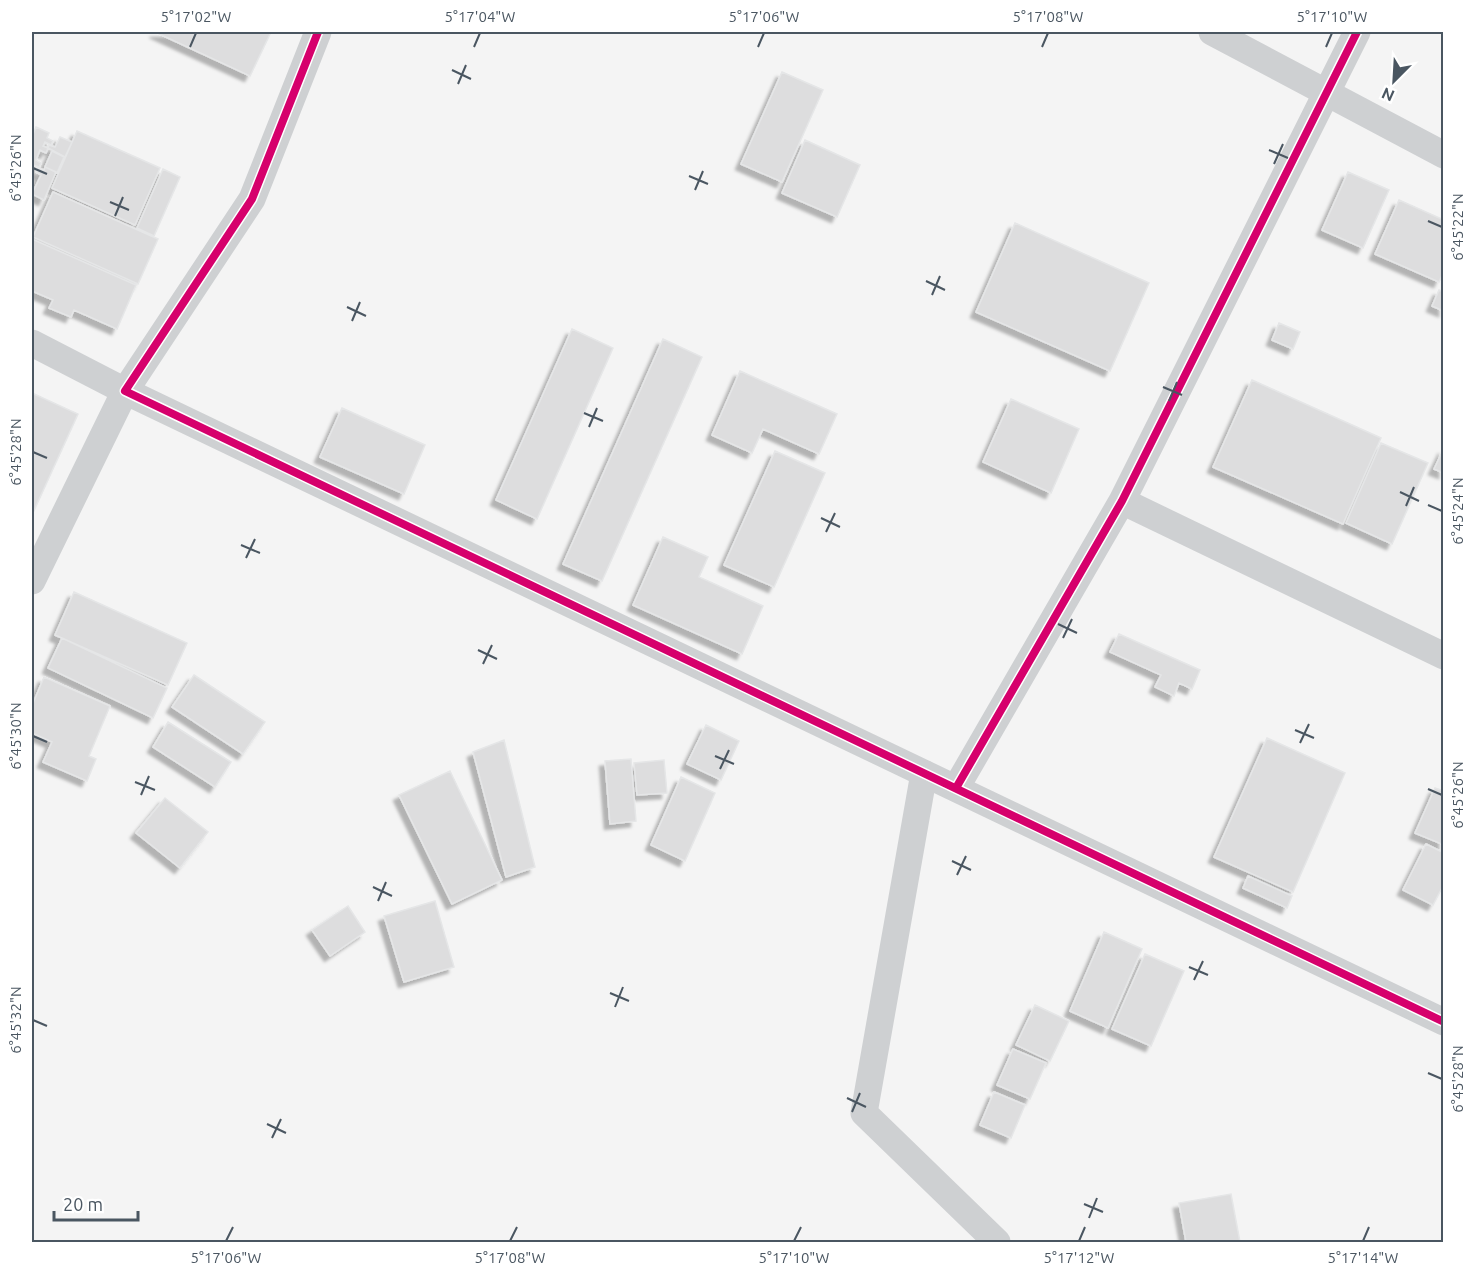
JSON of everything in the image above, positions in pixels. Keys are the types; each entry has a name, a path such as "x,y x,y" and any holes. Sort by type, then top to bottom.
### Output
{"street":[{"path":"32,582 125,391 252,199 318,32"},
{"path":"1212,32 1443,155"},
{"path":"956,788 1122,501 1357,32"},
{"path":"32,343 125,391 1443,1022"},
{"path":"1122,501 1443,656"},
{"path":"924,773 864,1113 997,1242"}],"building":[{"path":"155,32 271,32 250,76"},
{"path":"782,72 823,90 782,182 741,164"},
{"path":"36,127 49,133 47,138 53,141 51,145 45,142 43,146 48,148 46,153 40,150 36,160 41,163 39,167 33,165 32,168 32,137"},
{"path":"77,131 160,168 135,225 52,188"},
{"path":"60,137 72,142 65,157 48,148 49,145 55,147"},
{"path":"805,140 860,165 837,217 782,193"},
{"path":"52,151 64,157 57,173 45,167"},
{"path":"45,167 56,172 44,200 32,194 41,175 36,172 38,168 44,170"},
{"path":"163,169 180,177 154,236 137,228"},
{"path":"1348,172 1389,190 1363,248 1322,230"},
{"path":"53,192 158,239 138,284 33,237"},
{"path":"1399,200 1444,220 1444,271 1439,282 1375,254"},
{"path":"1015,223 1149,283 1110,371 976,312"},
{"path":"32,239 136,285 117,329 74,310 71,317 49,308 53,300 32,291"},
{"path":"1439,290 1444,292 1444,311 1432,306"},
{"path":"1279,323 1300,332 1293,349 1272,340"},
{"path":"572,329 613,348 537,519 496,500"},
{"path":"663,339 702,357 602,581 563,564"},
{"path":"740,371 837,414 819,454 763,429 752,453 712,435"},
{"path":"1252,380 1381,438 1343,524 1213,467"},
{"path":"32,393 78,414 32,515"},
{"path":"1011,399 1079,429 1051,493 983,462"},
{"path":"342,408 425,445 404,494 320,457"},
{"path":"1381,443 1428,463 1392,544 1346,523"},
{"path":"1444,448 1444,473 1434,469"},
{"path":"775,451 825,473 774,587 724,565"},
{"path":"663,537 708,557 699,577 763,606 742,654 633,605"},
{"path":"74,592 187,643 168,685 55,635"},
{"path":"1119,634 1200,670 1192,689 1179,683 1174,696 1155,687 1161,675 1110,652"},
{"path":"62,638 167,688 153,718 48,668"},
{"path":"194,675 265,722 243,754 172,707"},
{"path":"44,677 110,706 89,756 96,759 87,781 43,762 52,742 32,733 32,706"},
{"path":"168,722 231,762 215,787 153,747"},
{"path":"706,725 739,741 721,780 687,764"},
{"path":"1267,738 1345,773 1293,892 1214,857"},
{"path":"504,740 535,867 506,877 473,752"},
{"path":"631,759 636,821 610,824 605,761"},
{"path":"664,760 667,793 637,795 634,763"},
{"path":"450,771 502,880 452,904 399,795"},
{"path":"681,777 715,793 685,861 651,845"},
{"path":"1435,788 1444,791 1444,845 1415,833"},
{"path":"165,798 208,832 180,868 136,833"},
{"path":"1426,844 1444,853 1444,884 1433,905 1403,890"},
{"path":"1248,876 1292,896 1287,908 1243,888"},
{"path":"435,901 454,967 404,982 384,916"},
{"path":"348,906 365,932 330,956 312,930"},
{"path":"1104,932 1142,949 1108,1028 1070,1011"},
{"path":"1145,954 1184,971 1151,1046 1112,1029"},
{"path":"1035,1005 1069,1021 1050,1061 1016,1045"},
{"path":"1013,1049 1046,1063 1030,1099 997,1085"},
{"path":"994,1092 1025,1105 1011,1138 980,1125"},
{"path":"1231,1194 1240,1242 1186,1242 1179,1203"}],"cycle path":[{"path":"318,32 252,199 125,391 1444,1022"},
{"path":"956,788 1122,501 1357,32"}]}
